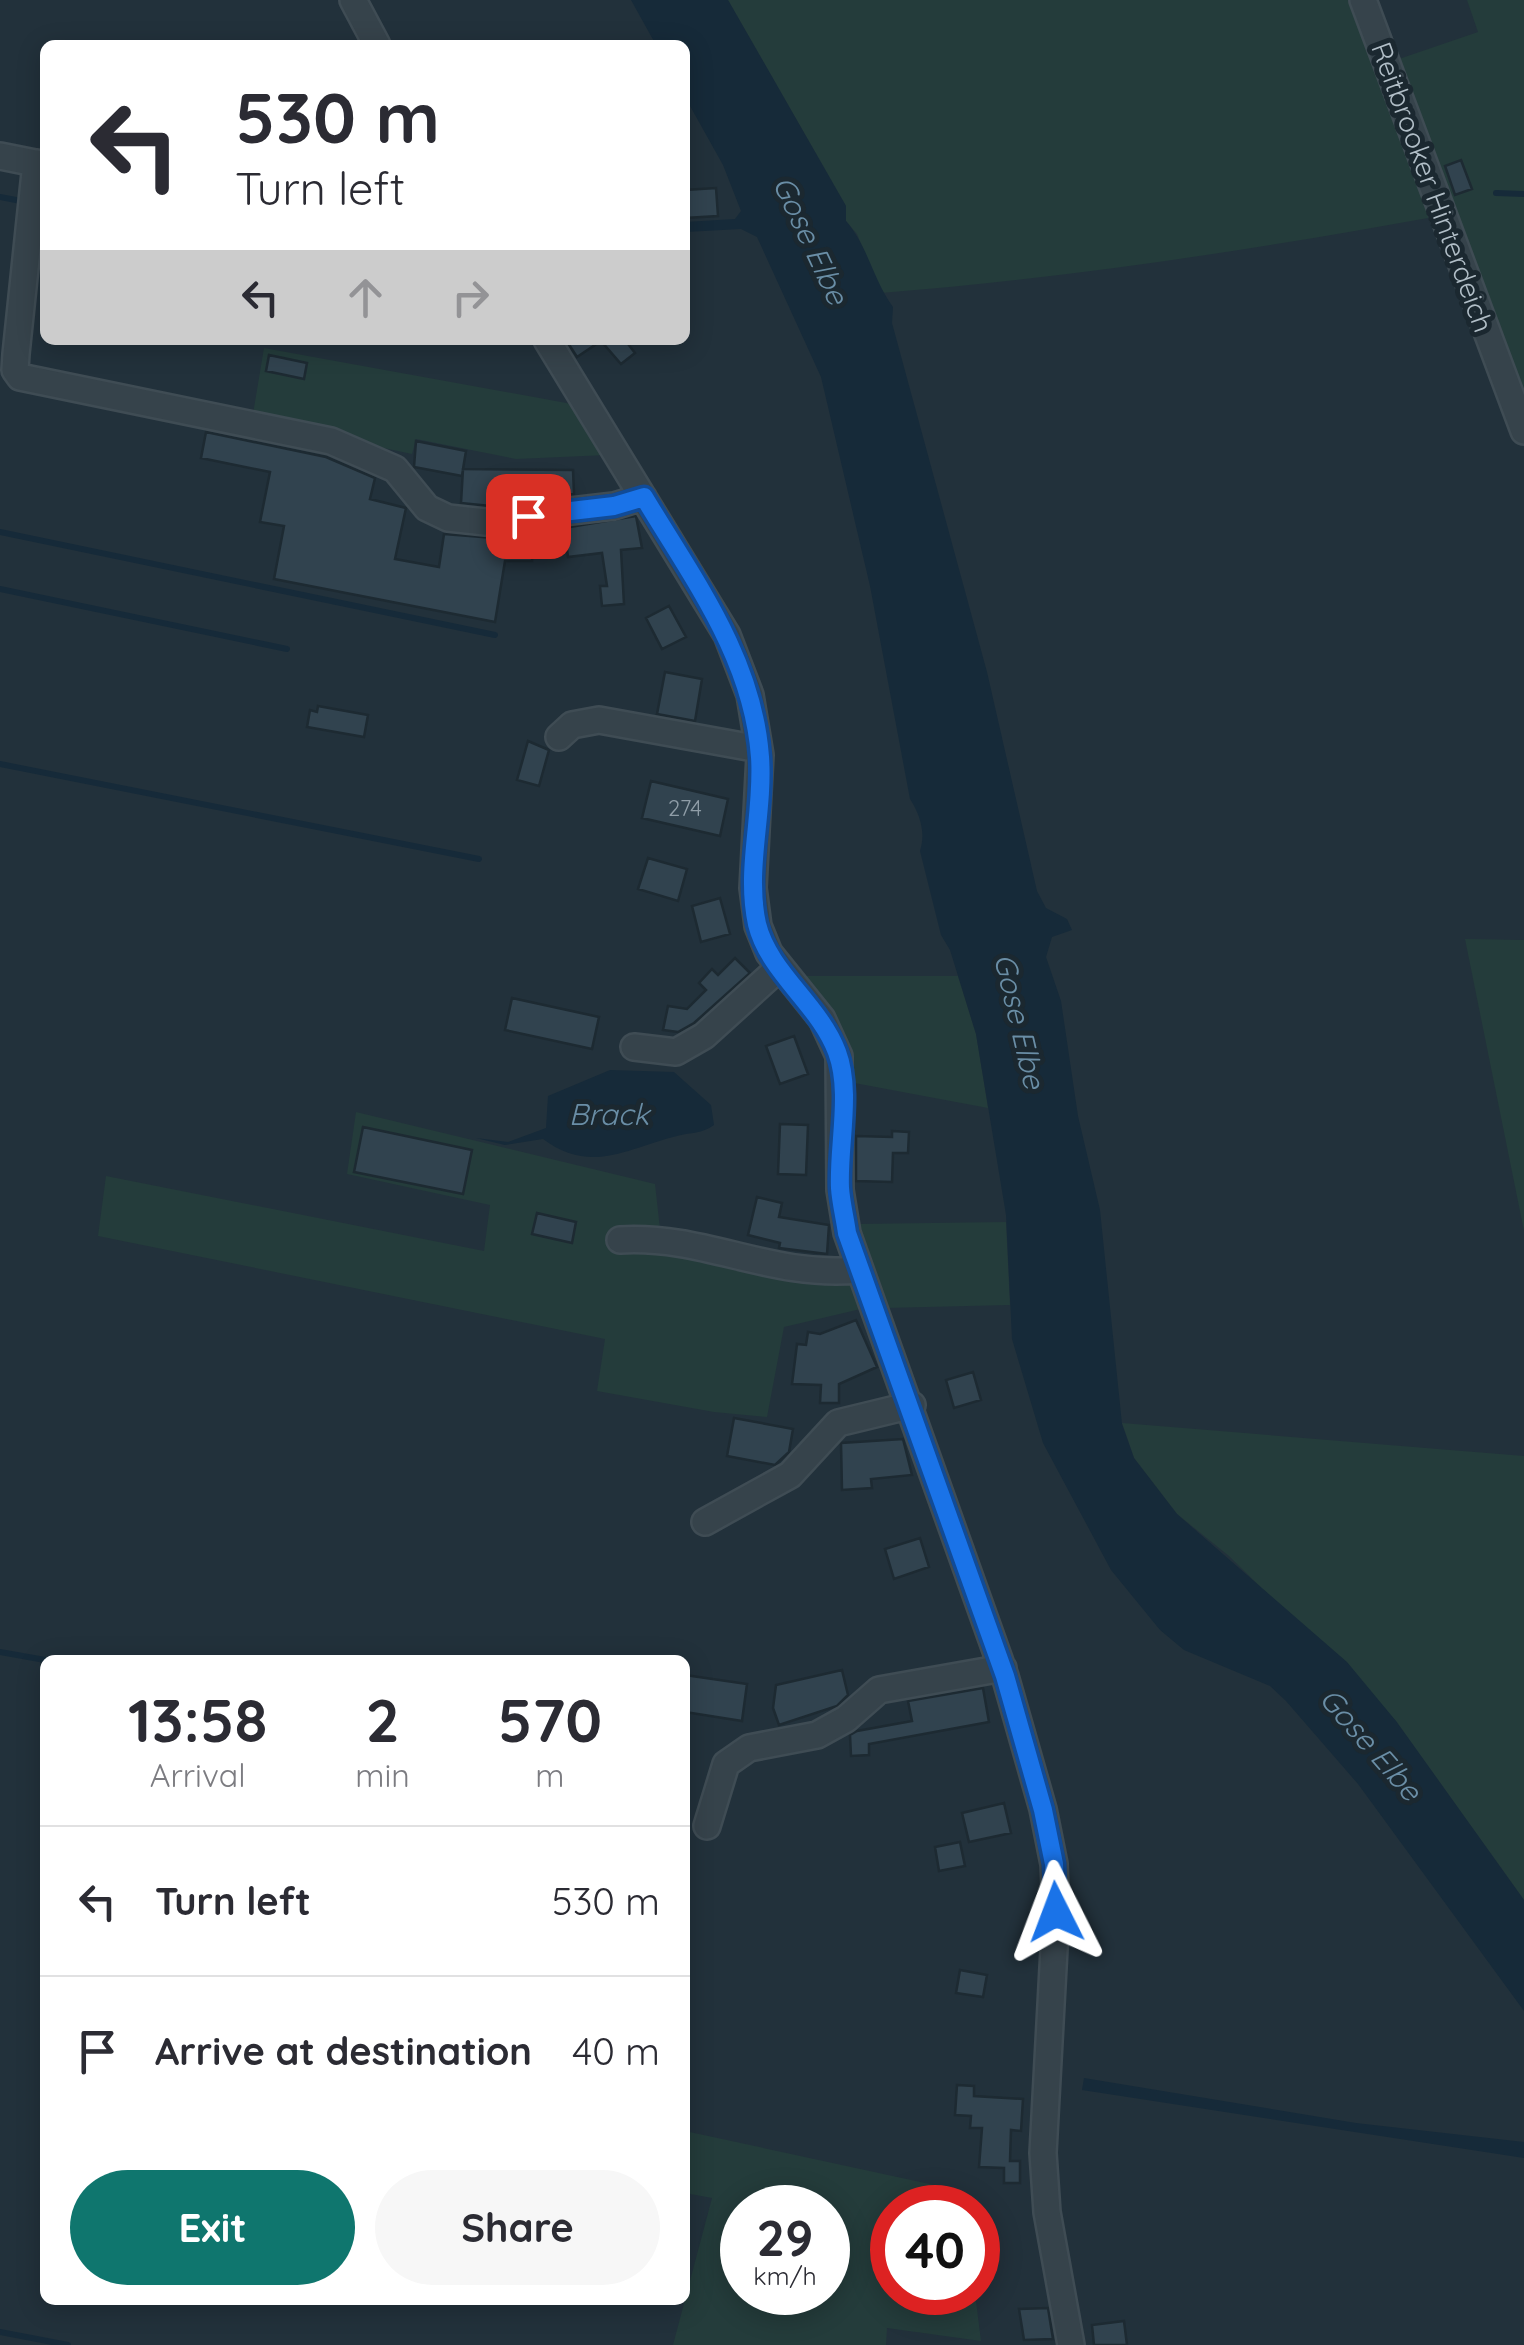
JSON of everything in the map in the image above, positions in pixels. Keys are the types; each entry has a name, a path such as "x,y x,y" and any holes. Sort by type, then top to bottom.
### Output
{"street":[{"path":"354,0 374,40"},
{"name":"Reitbrooker Hinterdeich","path":"1364,0 1524,431"},
{"path":"0,156 40,164 14,370 20,376 331,441 395,470 427,508 448,518 514,525 528,516 614,506 644,497"},
{"path":"550,345 727,635 750,696 759,748 761,800 753,888 758,926 780,968 822,1019 839,1056 840,1190 858,1270 912,1406 1002,1668 1054,1864 1056,1912 1042,2154 1071,2345"},
{"path":"559,737 572,724 599,720 759,748"},
{"path":"634,1047 676,1052 737,1010 780,968"},
{"path":"620,1240 663,1239 779,1269 823,1273 858,1270"},
{"path":"705,1522 790,1475 838,1423 912,1406"},
{"path":"707,1826 726,1764 749,1748 816,1736 846,1719 880,1690 1002,1668"}],"green space":[{"path":"728,0 1366,0 1445,215 1164,261 881,293 857,234 846,221 846,206"},
{"path":"1467,0 1524,0 1524,424 1399,59 1478,32"},
{"path":"264,348 572,404 607,455 516,459 416,439 412,454 252,420"},
{"path":"1465,939 1524,940 1524,1231"},
{"path":"798,976 958,976 976,1034 988,1108 849,1082"},
{"path":"356,1112 655,1184 662,1247 847,1273 865,1308 784,1327 767,1417 714,1412 597,1391 605,1339 98,1236 106,1176 484,1251 490,1205 347,1174"},
{"path":"1006,1222 1010,1305 885,1308 857,1224"},
{"path":"1122,1423 1524,1456 1524,1900 1396,1721 1229,1556 1177,1514 1134,1458"},
{"path":"690,2132 934,2185 870,2185 870,2315 978,2315 981,2341 887,2328 886,2345 673,2345 684,2305 690,2305 690,2281 712,2198 690,2194"}],"water":[{"name":"Gose Elbe","path":"631,0 728,0 846,206 846,221 893,307 892,323 987,672 1037,891 1046,908 1067,919 1072,930 1052,937 1046,957 1061,1001 1078,1116 1100,1210 1122,1424 1134,1458 1177,1514 1347,1662 1396,1721 1524,1900 1524,2011 1358,1784 1286,1701 1270,1686 1184,1650 1160,1630 1111,1570 1043,1443 1012,1339 1006,1215 976,1034 950,950 941,935 920,851 921,824 910,799 870,586 821,377 757,237 741,229 690,232 690,222 735,219 741,211 723,165 690,106 690,40 653,40"},
{"name":"Brack","path":"610,1070 674,1072 711,1105 714,1125 626,1152 594,1157 561,1150 543,1139 505,1145 476,1138 508,1142 546,1128 548,1096"},
{"path":"1084,2078 1356,2123 1524,2142 1524,2158 1082,2090"}],"building":[{"path":"1461,160 1472,189 1455,195 1445,166"},
{"path":"716,188 718,216 690,218 690,190"},
{"path":"569,345 595,345 577,357"},
{"path":"604,345 629,345 635,353 621,364"},
{"path":"269,355 307,363 304,379 266,371"},
{"path":"206,432 326,457 375,478 370,499 406,508 395,559 439,567 444,534 532,541 532,561 505,561 495,622 274,579 284,526 260,522 270,472 201,458"},
{"path":"416,441 466,451 462,476 414,467"},
{"path":"463,469 573,470 574,494 514,498 510,508 461,503"},
{"path":"636,516 642,548 621,550 624,604 602,606 600,586 607,586 602,553 568,557 564,528"},
{"path":"669,606 686,637 662,649 646,618"},
{"path":"665,672 702,679 695,721 657,714"},
{"path":"318,706 368,715 364,737 307,727 310,710 317,712"},
{"path":"528,741 549,750 539,786 517,780"},
{"path":"651,781 728,799 720,836 642,818"},
{"path":"648,858 687,869 678,901 638,889"},
{"path":"720,898 730,934 701,942 692,906"},
{"path":"735,958 750,973 694,1023 678,1032 663,1030 668,1006 687,1009 706,990 699,983 712,969 718,975"},
{"path":"512,998 599,1017 592,1049 505,1030"},
{"path":"794,1036 808,1074 780,1084 766,1046"},
{"path":"780,1124 808,1125 806,1175 778,1174"},
{"path":"363,1127 472,1150 463,1194 354,1172"},
{"path":"892,1131 909,1132 908,1153 893,1153 892,1182 856,1181 856,1136 892,1137"},
{"path":"757,1197 782,1203 779,1217 829,1225 827,1254 779,1248 780,1243 748,1235"},
{"path":"537,1213 576,1222 572,1243 532,1234"},
{"path":"856,1320 877,1367 839,1384 839,1403 820,1403 821,1385 792,1384 797,1344 806,1345 808,1332 820,1334"},
{"path":"973,1372 981,1400 954,1408 946,1380"},
{"path":"734,1418 793,1429 789,1452 775,1465 727,1456"},
{"path":"903,1439 912,1475 871,1479 872,1488 842,1490 841,1443"},
{"path":"920,1538 929,1567 894,1579 885,1549"},
{"path":"842,1670 848,1695 837,1706 779,1725 773,1708 776,1685"},
{"path":"690,1676 747,1684 742,1721 690,1713"},
{"path":"983,1688 989,1722 869,1744 869,1755 851,1756 850,1735 912,1721 908,1701"},
{"path":"1004,1803 1011,1833 969,1842 962,1813"},
{"path":"960,1842 965,1866 939,1871 935,1847"},
{"path":"960,1970 987,1975 983,1997 956,1993"},
{"path":"957,2085 974,2086 974,2096 1023,2099 1021,2131 1011,2130 1010,2161 1020,2161 1020,2183 1004,2183 1004,2168 979,2167 982,2128 970,2128 971,2116 955,2115"},
{"path":"1048,2308 1053,2339 1024,2340 1019,2309"},
{"path":"1124,2321 1127,2345 1094,2345 1092,2325"}],"waterway":[{"path":"1496,193 1524,194"},
{"path":"0,197 21,201"},
{"path":"0,532 495,635"},
{"path":"0,589 287,649"},
{"path":"0,764 479,859"},
{"path":"0,1652 40,1659"},
{"path":"0,2332 68,2345"}],"route":[{"path":"528,516 614,506 644,497 727,635 750,696 760,755 761,800 753,888 758,926 769,953 822,1019 839,1056 840,1190 847,1233 859,1275 918,1422 1005,1676 1043,1810 1054,1864 1056,1912"}]}
